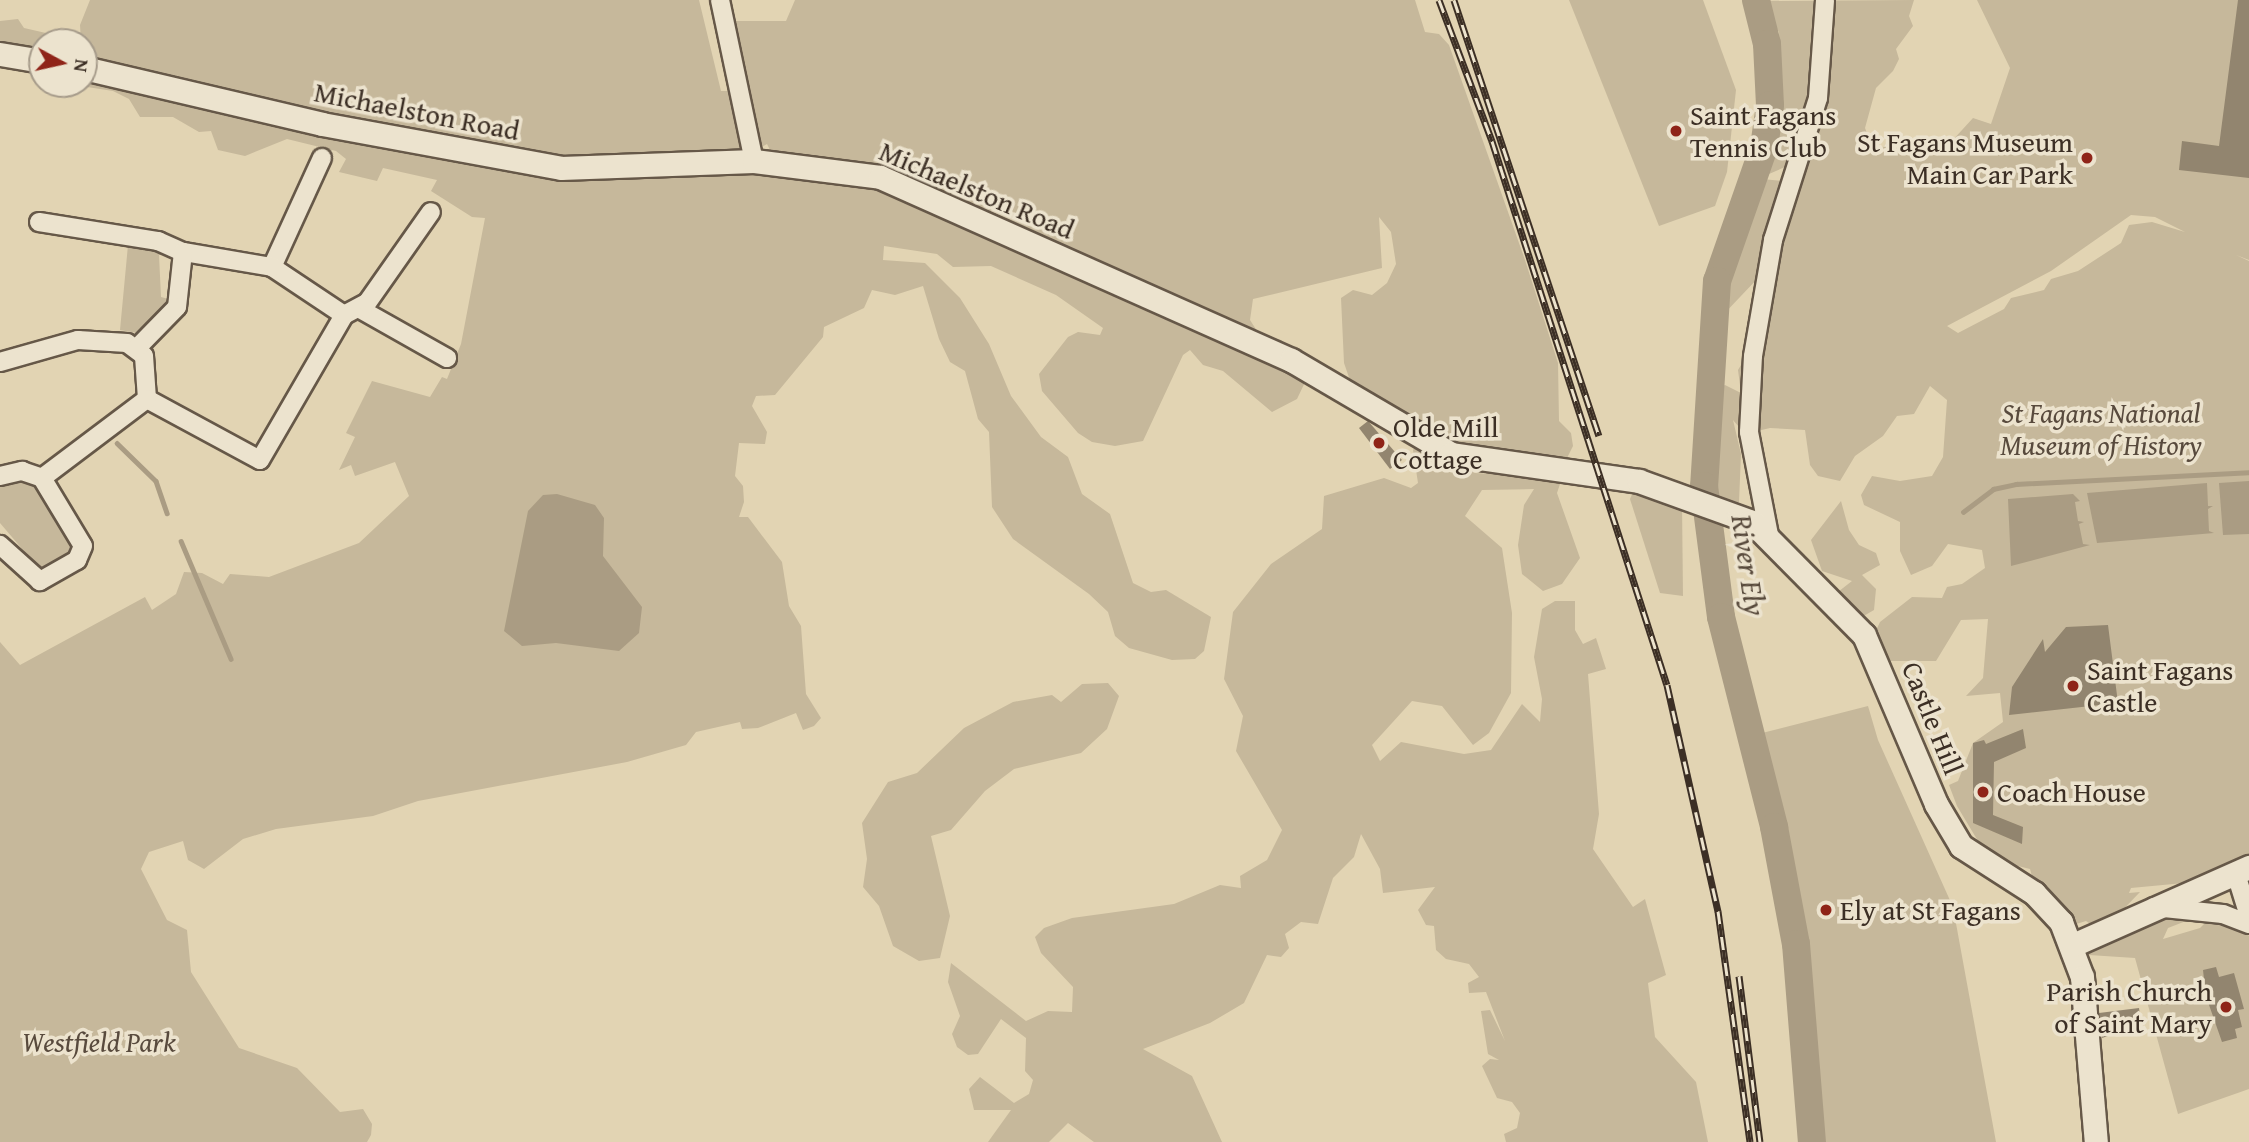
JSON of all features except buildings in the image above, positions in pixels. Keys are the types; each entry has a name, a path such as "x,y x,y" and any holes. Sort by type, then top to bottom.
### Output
{"street":[{"path":"720,0 754,162"},
{"path":"1769,535 1749,432 1752,356 1773,240 1818,98 1825,0"},
{"path":"0,54 28,59"},
{"name":"Michaelston Road","path":"98,71 322,124 561,168 754,162 861,172 915,190 1291,360 1451,454 1639,481 1682,492 1734,513"},
{"path":"272,267 322,158"},
{"path":"147,399 260,460 352,312 432,212"},
{"path":"39,222 158,241 183,252 272,267 352,312 447,358"},
{"path":"137,348 177,307 183,252"},
{"path":"0,362 78,340 111,340 137,348 146,368 147,399"},
{"path":"43,478 147,399"},
{"path":"0,476 22,471 43,478 80,538 81,555 33,581 0,545"},
{"name":"Castle Hill","path":"1734,513 1769,535 1873,648 1936,804 1961,846 2041,898 2073,945"},
{"path":"2096,1142 2084,989 2073,945 2153,907 2242,871 2249,916"},
{"path":"2153,907 2223,914 2249,925"}],"green space":[{"name":"Westfield Park","path":"90,0 699,0 721,91 731,91 725,21 786,21 795,0 1415,0 1425,32 1439,34 1449,45 1525,260 1558,363 1559,421 1571,433 1573,446 1565,462 1476,469 1453,461 1353,389 1344,363 1341,298 1353,290 1372,295 1387,283 1396,264 1391,232 1379,217 1382,268 1253,299 1250,320 1259,334 1281,340 1306,359 1308,376 1297,399 1272,412 1223,371 1203,365 1190,350 1183,355 1143,441 1115,446 1092,442 1078,433 1042,391 1039,374 1068,337 1078,332 1100,335 1103,328 1056,295 991,266 953,267 937,254 884,246 883,260 925,263 960,298 989,344 1011,396 1041,437 1068,457 1082,494 1110,514 1133,583 1151,592 1166,590 1211,617 1204,651 1195,659 1172,660 1129,648 1115,636 1108,612 1089,594 1013,539 992,507 989,432 978,419 965,371 950,362 939,339 923,286 895,295 872,290 864,308 824,327 823,337 775,395 756,396 752,406 767,432 765,444 739,443 735,476 743,486 744,502 739,517 748,517 782,562 789,606 801,626 806,694 821,718 814,726 803,730 796,713 758,728 742,729 740,722 696,732 686,745 627,762 418,801 373,816 276,829 243,839 204,869 188,860 183,841 149,852 141,869 167,920 187,930 191,972 239,1048 297,1068 340,1112 363,1109 372,1124 371,1135 367,1142 0,1142 0,642 20,665 145,597 152,610 176,594 184,572 202,573 223,584 230,574 269,577 359,543 409,496 395,462 355,476 351,465 339,470 355,437 346,433 372,381 430,397 442,377 447,379 461,344 485,218 472,217 431,191 437,180 383,168 377,181 339,172 346,159 336,151 287,139 245,156 218,150 211,131 199,132 173,117 140,117 129,99 113,91 98,89 98,28 80,28","holes":["767,144 770,150 802,158 744,173 718,171"]},
{"name":"Saint Fagans Tennis Club","path":"1569,0 1703,0 1736,90 1727,172 1715,206 1659,226"},
{"name":"St Fagans National Museum of History","path":"1914,0 1909,16 1913,26 1896,49 1899,59 1893,71 1876,88 1865,128 1876,156 1896,132 1914,143 1913,160 1951,142 1973,118 1991,124 2010,68 1977,0 2249,0 2249,260 2236,255 2249,261 2249,857 2184,883 2131,888 2129,893 2140,892 2115,918 2180,915 2186,921 2168,928 2163,939 2200,928 2209,919 2237,924 2249,936 2249,1089 2178,1114 2135,958 2089,955 2095,927 2086,921 2073,925 2034,883 2030,869 2006,863 1978,841 1957,806 1949,785 1958,781 1973,743 2003,722 2000,693 1966,696 1983,678 1988,619 1961,620 1936,661 1887,661 1873,637 1880,622 1912,597 1942,598 1947,587 1962,584 1985,568 1982,550 1948,544 1932,566 1911,575 1900,551 1900,522 1864,505 1861,495 1872,476 1900,481 1932,476 1943,457 1947,400 1930,386 1914,414 1897,416 1883,436 1855,456 1840,481 1818,476 1810,465 1805,430 1770,428 1745,434 1733,420 1741,454 1739,502 1732,509 1715,498 1708,451 1717,423 1710,392 1725,385 1741,393 1738,370 1747,355 1759,277 1721,317 1712,301 1714,267 1720,248 1737,238 1730,224 1734,209 1759,199 1762,179 1783,181 1788,175 1785,167 1769,174 1762,169 1759,152 1776,145 1763,124 1764,113 1783,95 1779,32 1773,23 1767,27 1753,17 1759,1","holes":["2131,215 2155,217 2185,232 2152,222 2129,225 2121,243 2078,271 2051,279 2044,290 2011,298 2004,309 1958,333 1947,326 2051,271"]},
{"path":"18,19 24,28 28,29 28,70 0,58 0,21"},
{"path":"128,245 165,247 171,254 159,255 161,297 172,300 137,333 120,330"},
{"path":"1419,442 1475,473 1562,478 1557,493 1580,558 1562,584 1543,591 1522,574 1518,545 1524,505 1534,489 1482,490 1465,516 1502,548 1512,613 1511,693 1489,733 1473,745 1442,706 1412,701 1372,745 1380,761 1401,742 1464,754 1491,750 1522,704 1540,722 1542,699 1534,657 1542,609 1555,601 1575,601 1575,630 1583,644 1596,638 1606,669 1588,674 1599,814 1593,849 1633,907 1645,899 1666,975 1648,983 1655,1037 1696,1082 1708,1142 1506,1142 1504,1134 1517,1128 1520,1113 1512,1102 1497,1098 1482,1066 1490,1059 1499,1060 1488,1054 1481,1011 1490,1010 1505,1041 1486,992 1469,993 1468,983 1479,977 1469,964 1446,959 1436,950 1434,926 1426,925 1418,910 1435,887 1383,893 1380,869 1361,834 1354,857 1333,878 1318,924 1301,922 1285,934 1289,948 1281,957 1267,955 1244,1003 1210,1023 1143,1049 1192,1076 1222,1142 1094,1142 1068,1123 1049,1142 988,1142 1011,1110 974,1110 969,1089 980,1077 1014,1103 1029,1094 1033,1080 1025,1071 1026,1038 1001,1019 978,1054 968,1055 957,1047 952,1034 960,1016 948,982 951,963 1026,1021 1048,1011 1072,1012 1073,987 1041,953 1035,937 1044,928 1072,918 1174,904 1220,885 1241,888 1240,876 1267,860 1282,830 1236,751 1243,716 1224,679 1233,612 1271,564 1322,529 1324,496 1384,478 1411,488 1418,483 1413,450"},
{"path":"22,478 38,484 75,543 74,553 45,572 36,572 35,564 0,523 0,482"},
{"path":"1633,492 1682,503 1683,596 1660,593 1630,499"},
{"path":"1841,501 1849,530 1859,545 1876,553 1880,565 1862,575 1876,589 1874,610 1855,621 1834,595 1852,581 1822,571 1811,540"},
{"path":"1108,683 1119,696 1107,729 1081,753 1014,769 985,791 951,830 931,836 950,916 940,958 919,961 893,946 879,906 863,887 867,859 862,823 888,782 917,773 964,728 1013,702 1052,695 1061,702 1082,684"},
{"path":"1868,706 1878,740 1953,907 1996,1142 1823,1142 1807,939 1762,733"}],"shaded area":[{"path":"2249,481 2249,534 2223,535 2219,483"},
{"path":"2207,483 2208,506 2213,506 2208,509 2209,531 2214,533 2097,543 2087,493"},
{"path":"557,494 595,505 604,518 603,556 642,607 639,633 619,651 556,643 522,646 504,631 528,511 543,495"},
{"path":"2073,494 2080,501 2075,502 2078,521 2084,522 2079,524 2083,544 2090,545 2011,566 2008,499"}],"waterway":[{"name":"River Ely","path":"1756,0 1767,44 1770,105 1764,147 1717,281 1704,486 1721,617 1774,827 1796,944 1812,1142"},
{"path":"117,443 156,481 167,513"},
{"path":"1963,512 1993,489 2016,484 2249,472"},
{"path":"181,541 231,659"}],"railway":[{"path":"1439,0 1492,141 1667,685 1718,911 1750,1142"},
{"path":"1454,0 1599,435"},
{"path":"1739,976 1760,1142"}],"place":[{"name":"Saint Fagans Tennis Club","path":"1676,131"},
{"name":"St Fagans Museum Main Car Park","path":"2087,158"},
{"name":"Olde Mill Cottage","path":"1379,443"},
{"name":"Saint Fagans Castle","path":"2073,686"},
{"name":"Coach House","path":"1983,792"},
{"name":"Ely at St Fagans","path":"1826,910"},
{"name":"Parish Church of Saint Mary","path":"2226,1007"}]}
